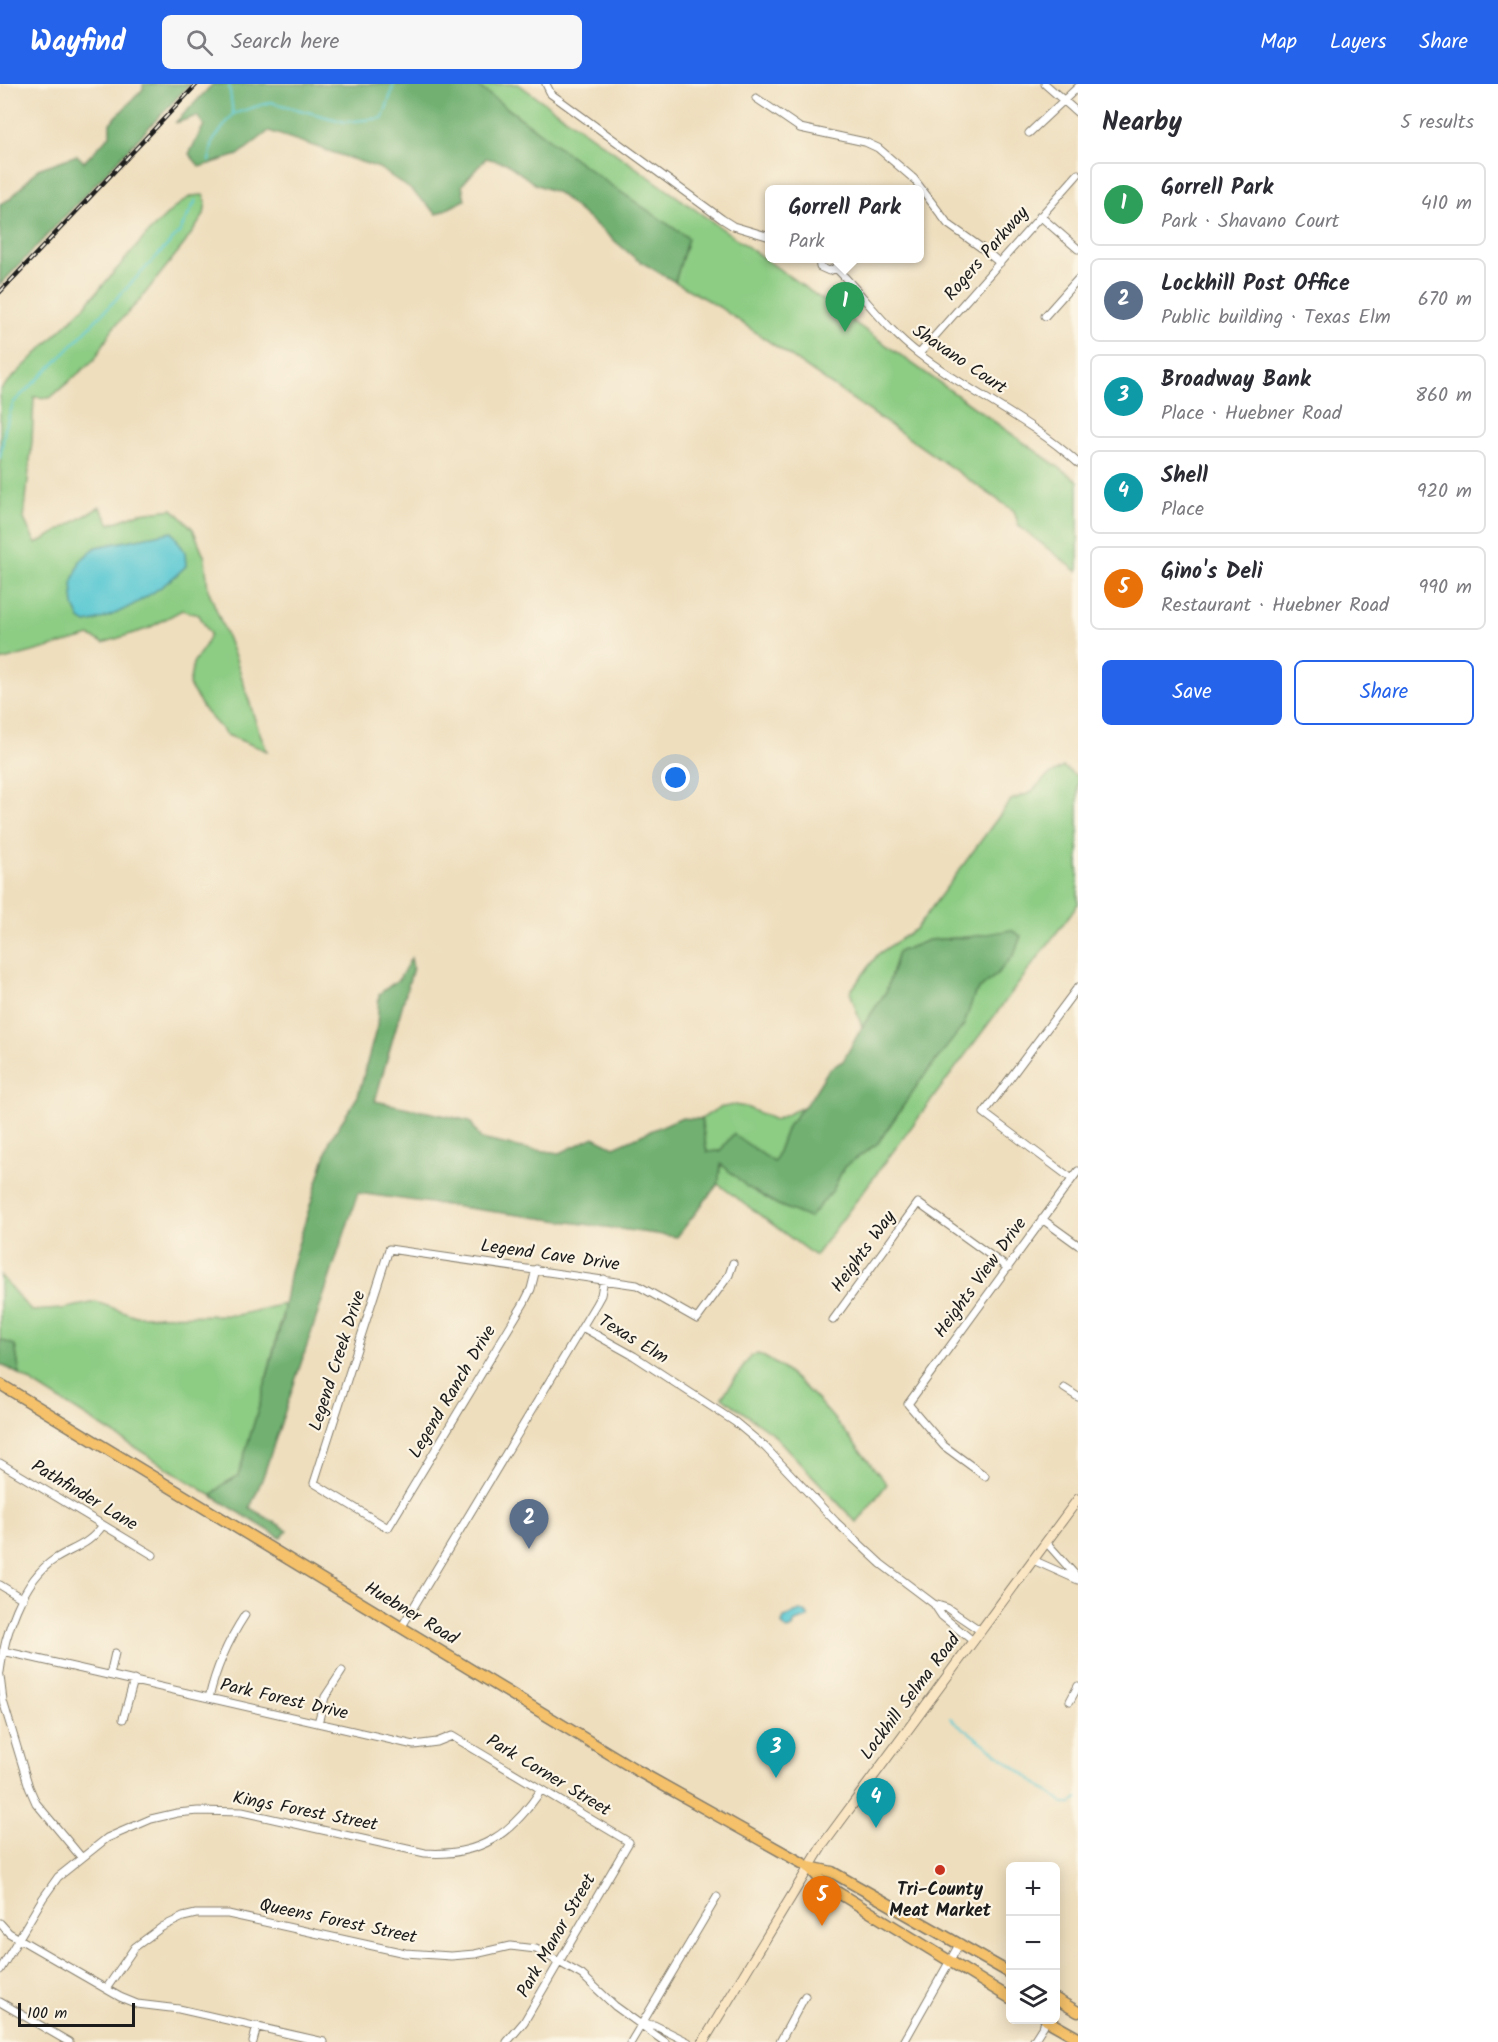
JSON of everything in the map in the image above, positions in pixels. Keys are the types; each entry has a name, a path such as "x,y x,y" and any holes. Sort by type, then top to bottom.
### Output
{"main road":[{"name":"Huebner Road","path":"0,1384 638,1771 809,1867 832,1872 1007,1970"},
{"name":"Lockhill Selma Road","path":"703,2042 809,1867 840,1821 1078,1498"},
{"name":"Huebner Road","path":"809,1867 824,1884 1006,1995"},
{"path":"1060,2001 1078,2012"},
{"path":"1054,2024 1078,2038"}],"street":[{"path":"546,84 551,94 722,219 733,226 765,236"},
{"path":"1046,84 1078,113"},
{"path":"1029,133 1078,87"},
{"path":"756,98 800,128 865,142 878,148 914,178 919,185"},
{"name":"Rogers Parkway","path":"919,354 1078,174"},
{"path":"924,192 948,225 1000,263"},
{"path":"1040,216 1078,249"},
{"name":"Shavano Court","path":"819,263 823,269 830,271 836,268 885,326 919,354 969,389 1046,436 1078,463"},
{"path":"836,263 836,268"},
{"path":"1045,316 1078,279"},
{"path":"1072,1179 984,1113 1078,987"},
{"name":"Heights View Drive","path":"985,1476 945,1446 908,1404 1078,1171"},
{"name":"Heights Way","path":"833,1320 918,1203 1008,1268"},
{"path":"1042,1219 1078,1245"},
{"name":"Legend Cave Drive","path":"389,1249 637,1285 697,1319 729,1275 733,1263"},
{"name":"Legend Creek Drive","path":"388,1528 314,1483 389,1249"},
{"name":"Legend Ranch Drive","path":"388,1528 524,1303 531,1289 536,1269"},
{"path":"582,1327 601,1295 604,1280"},
{"name":"Texas Elm","path":"401,1628 582,1327 634,1356 735,1422 765,1448 836,1522 881,1564 934,1604 942,1616 973,1641"},
{"path":"1064,1388 1078,1397"},
{"name":"Pathfinder Lane","path":"0,1463 153,1555"},
{"path":"81,1857 36,1803 32,1795 3,1701 0,1674 9,1626 37,1576 45,1566 91,1539 103,1525"},
{"path":"1046,1542 1078,1579"},
{"path":"1033,1560 1078,1579"},
{"path":"0,1585 23,1599"},
{"name":"Texas Elm","path":"934,1604 947,1608 981,1631"},
{"path":"209,1698 222,1655 245,1615"},
{"name":"Park Forest Drive","path":"3,1651 414,1745 437,1742 452,1736"},
{"path":"110,1675 115,1653"},
{"path":"318,1723 325,1697 342,1671"},
{"path":"123,1719 134,1680"},
{"path":"1070,1701 1078,1686"},
{"name":"Park Corner Street","path":"452,1736 629,1842"},
{"name":"Kings Forest Street","path":"0,1970 58,1877 106,1838 141,1822 177,1813 220,1810 263,1815 424,1852 460,1852 482,1845 512,1827 528,1810 541,1790"},
{"name":"Park Manor Street","path":"507,2042 524,2022 629,1842"},
{"path":"631,2042 717,1897"},
{"name":"Queens Forest Street","path":"106,1989 126,1957 143,1939 183,1917 217,1913 405,1953 451,1956 475,1954 492,1948 520,1946 536,1949 582,1975 615,2006 642,2024 648,2032 665,2042"},
{"path":"0,1923 9,1933 106,1989 137,2004 178,2008 324,2042"},
{"path":"904,2042 960,1943"},
{"path":"780,2042 805,1996"},
{"path":"0,2002 69,2042"},
{"name":"Queens Forest Street","path":"642,2024 654,2025 688,2042"},
{"path":"1033,2042 1044,2024"},
{"path":"253,2042 257,2026"}],"green space":[{"path":"143,84 190,84 0,285 0,204 10,199 38,169 77,155 84,162 110,135 110,123 143,89"},
{"path":"213,84 475,84 602,179 688,238 675,282 636,259 558,193 535,184 506,163 486,158 462,185 465,200 437,214 410,189 379,168 269,131 238,155 200,167 189,154 204,125 197,116 175,123"},
{"path":"475,84 518,84 765,259 765,263 770,263 1078,481 1078,572 1019,526 1014,511 719,307 675,282 688,238 602,179"},
{"path":"203,195 206,201 204,215 139,301 113,328 95,359 50,398 34,397 24,519 36,544 100,507 110,524 140,513 173,509 193,529 205,558 208,589 236,659 267,751 227,735 205,711 189,685 193,663 210,634 199,615 182,610 147,629 103,643 90,636 0,661 0,390 84,307 148,233 174,208 191,196"},
{"path":"1063,767 1078,777 1078,904 815,1256 718,1184 721,1163 747,1187 778,1205 833,1190 844,1167 878,1143 920,1081 963,1025 975,993 996,975 969,937 929,940 898,952 886,992 862,1027 850,992 878,954 916,929 1011,800 1030,793 1046,777"},
{"path":"1011,930 1021,936 1014,955 975,993 964,1025 920,1081 878,1143 844,1167 833,1190 809,1218 778,1205 747,1187 721,1164 718,1184 677,1237 358,1193 263,1477 250,1508 288,1530 281,1538 212,1496 222,1485 238,1476 282,1320 290,1271 330,1140 358,1096 377,1026 379,994 399,979 411,958 413,968 375,1101 470,1121 481,1139 560,1153 594,1137 614,1147 680,1118 701,1119 707,1152 720,1151 733,1134 774,1162 787,1127 811,1098 829,1069 843,1061 862,1027 886,992 898,952 929,940 969,937"},
{"path":"734,1105 746,1107 775,1120 803,1107 787,1127 774,1163 733,1135 720,1151 707,1152 701,1119 718,1108"},
{"path":"0,1275 31,1311 62,1309 96,1302 136,1316 237,1315 285,1304 261,1400 238,1476 222,1485 212,1496 20,1375 15,1346 0,1340"},
{"path":"0,1340 15,1345 20,1375 0,1364"},
{"path":"758,1354 794,1378 828,1411 887,1484 857,1523 773,1434 722,1397 751,1356"}],"water":[{"path":"172,532 185,552 186,566 153,593 112,615 86,623 80,619 74,606 72,584 80,561 96,547"},
{"path":"804,1611 808,1618 795,1622 793,1628 787,1630 782,1624 784,1618"}],"waterway":[{"path":"229,84 233,114"},
{"path":"209,161 213,141 233,114 270,102 345,122 383,118 393,84"},
{"path":"0,458 5,429 13,403 59,359 179,233 196,200"},
{"path":"950,1718 1063,1803 1071,1803 1078,1798"}],"railway":[{"path":"0,292 197,84"}],"place":[{"name":"Gorrell Park","path":"845,332"},
{"name":"Lockhill Post Office","path":"529,1549"},
{"name":"Broadway Bank","path":"776,1778"},
{"name":"Shell","path":"876,1828"},
{"name":"Tri-County Meat Market","path":"940,1870"},
{"name":"Gino's Deli","path":"822,1926"}]}
